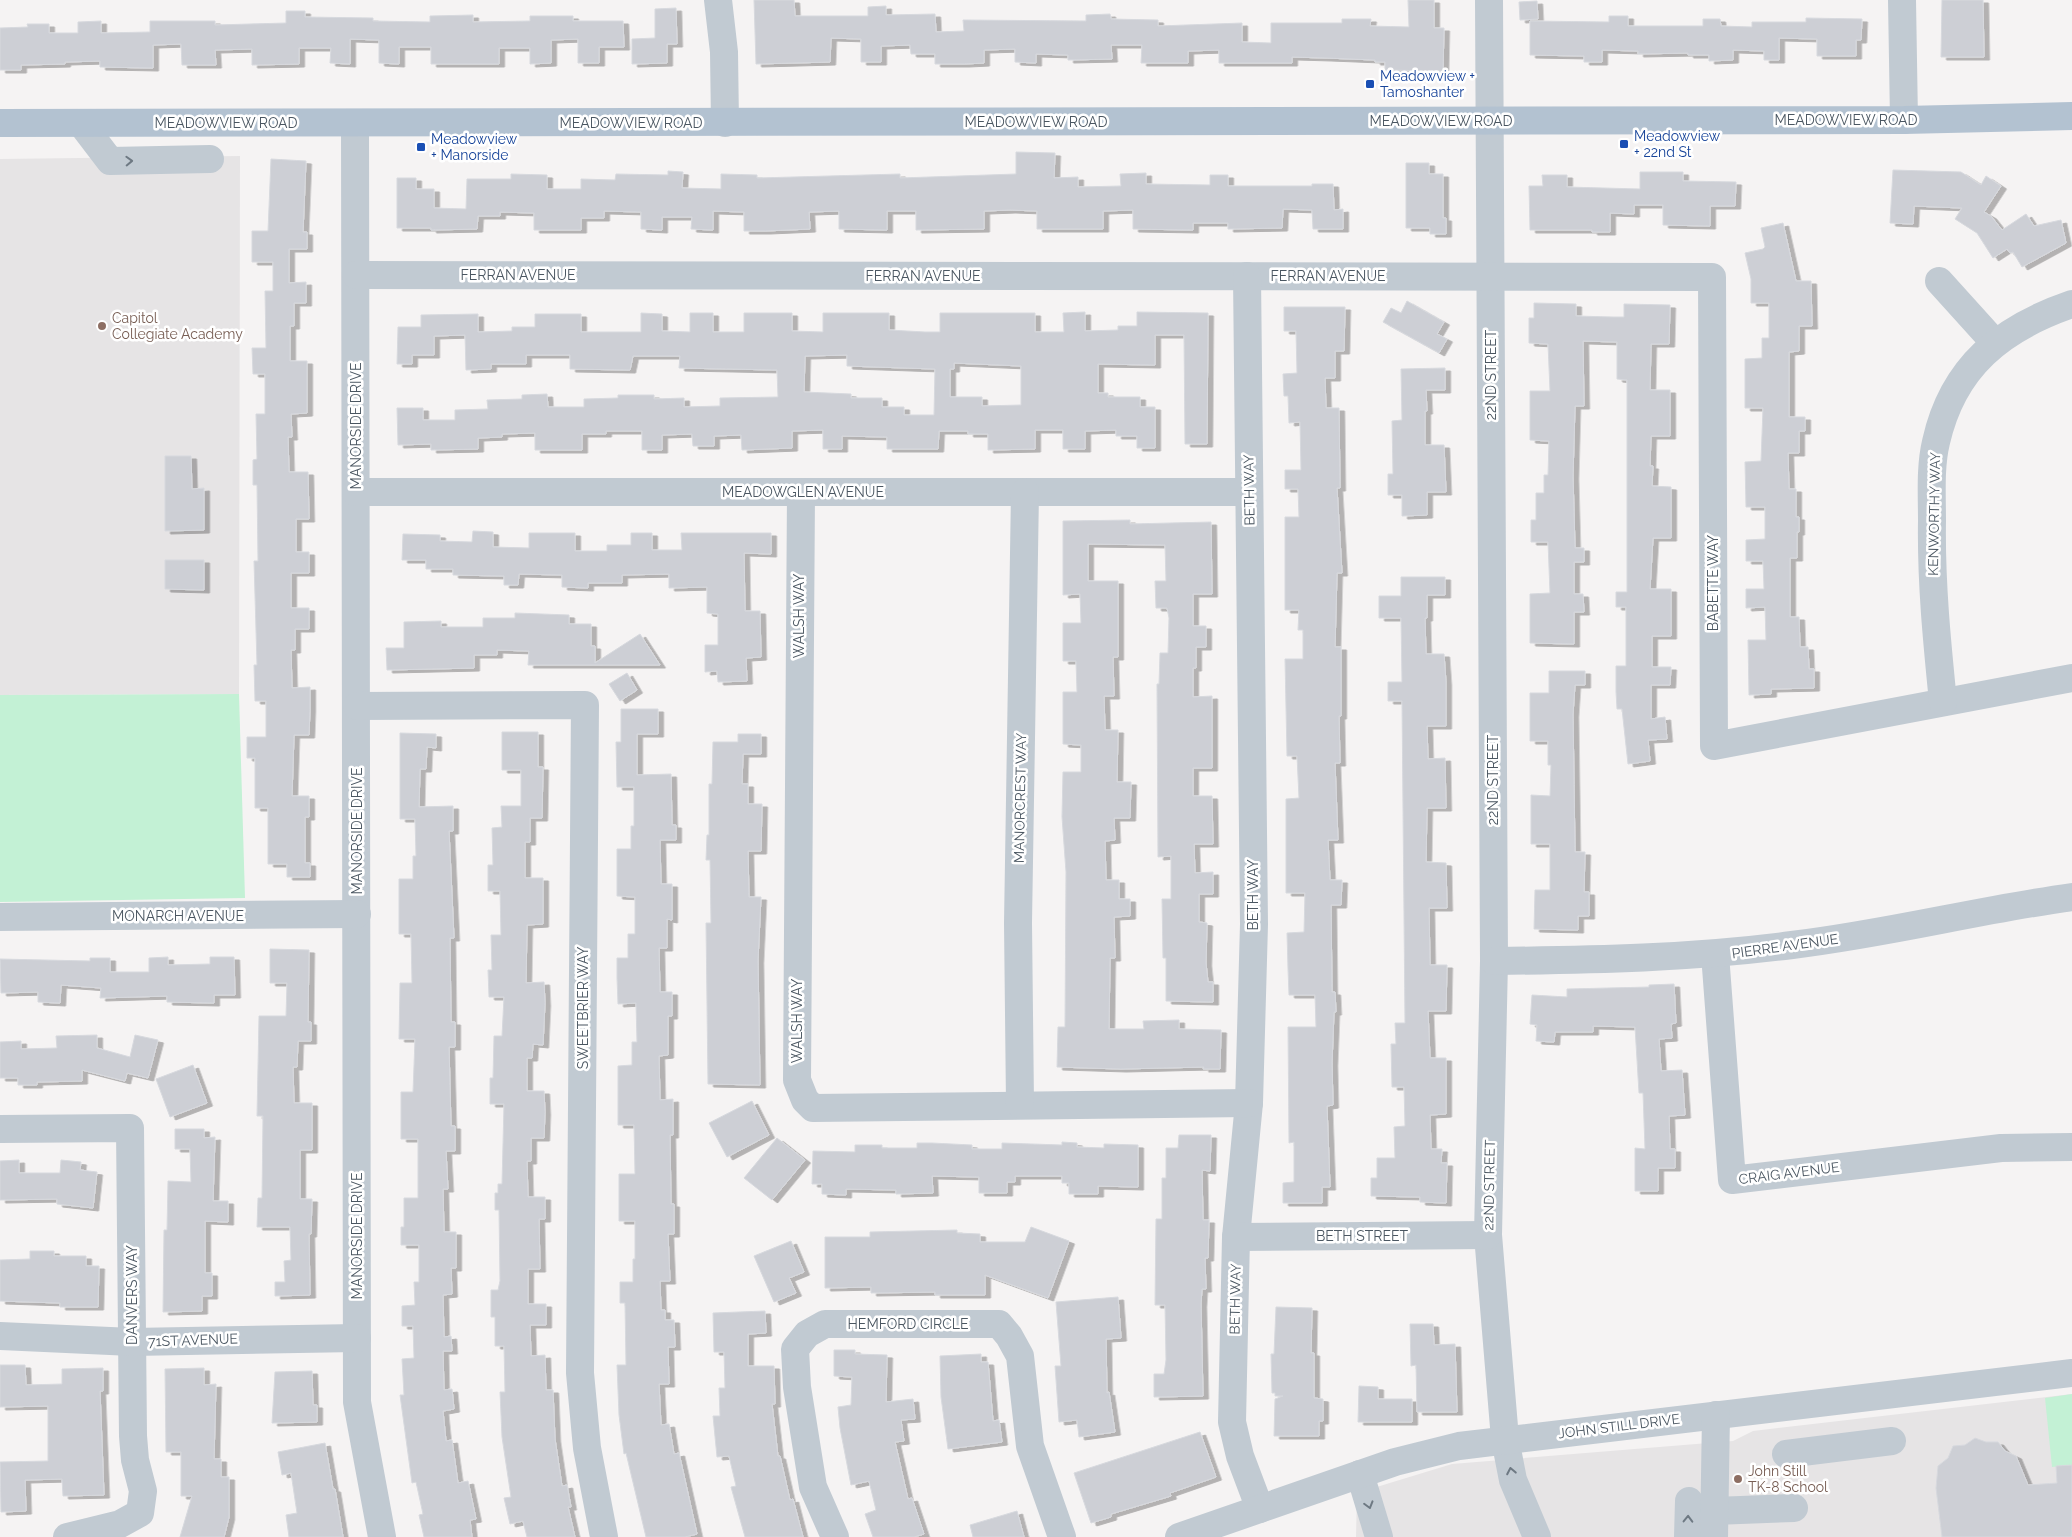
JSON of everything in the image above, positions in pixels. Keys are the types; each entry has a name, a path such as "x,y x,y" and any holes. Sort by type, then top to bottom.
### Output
{"main road":[{"name":"MEADOWVIEW ROAD","path":"0,123 1904,120 2072,116"}],"street":[{"path":"718,0 724,52 725,123"},
{"name":"22ND STREET","path":"1489,0 1494,961 1488,1235 1505,1439 1513,1480 1536,1537"},
{"path":"1902,0 1904,120"},
{"name":"MANORSIDE DRIVE","path":"355,123 357,1402 382,1537"},
{"path":"82,124 110,161 210,159"},
{"name":"FERRAN AVENUE","path":"356,275 1491,276"},
{"name":"BETH WAY","path":"1247,276 1254,924 1249,1103 1236,1236 1232,1422 1240,1456 1260,1509"},
{"name":"BABETTE WAY","path":"1491,276 1712,277 1714,746 2072,678"},
{"path":"1939,281 1995,343"},
{"name":"KENWORTHY WAY","path":"1943,702 1934,616 1931,544 1932,468 1936,443 1950,402 1962,380 1995,343 2039,316 2072,304"},
{"name":"MEADOWGLEN AVENUE","path":"356,492 1249,492"},
{"name":"WALSH WAY","path":"800,492 797,1080 805,1100 813,1108 1020,1104 1249,1103"},
{"name":"MANORCREST WAY","path":"1020,1104 1018,923 1025,492"},
{"name":"SWEETBRIER WAY","path":"357,706 585,705 580,1373 586,1448 604,1537"},
{"name":"PIERRE AVENUE","path":"1494,961 1609,960 1715,954 1843,938 1988,910 2072,897"},
{"name":"MONARCH AVENUE","path":"0,917 357,914"},
{"name":"CRAIG AVENUE","path":"1715,954 1732,1180 2001,1148 2072,1147"},
{"name":"DANVERS WAY","path":"0,1129 130,1128 133,1436 135,1460 143,1491 140,1513 120,1524 67,1537"},
{"name":"BETH STREET","path":"1236,1236 1488,1235"},
{"name":"HEMFORD CIRCLE","path":"835,1537 813,1487 797,1387 795,1349 807,1334 826,1324 999,1324 1010,1336 1020,1356 1030,1446 1062,1537"},
{"name":"71ST AVENUE","path":"0,1336 132,1342 357,1338"},
{"name":"JOHN STILL DRIVE","path":"1179,1537 1395,1462 1505,1439 2072,1373"},
{"path":"1716,1415 1714,1524 1794,1508"},
{"path":"1786,1454 1892,1441"},
{"path":"1360,1474 1378,1537"},
{"path":"1688,1501 1688,1537"}],"shaded area":[{"path":"240,156 239,694 0,695 0,159"},
{"name":"John Still TK-8 School","path":"2072,1394 2072,1537 1356,1537 1357,1493 1452,1464 1733,1441 1753,1431"}],"green space":[{"path":"239,694 245,898 0,902 0,695"},
{"path":"2072,1394 2072,1465 2052,1467 2045,1398"}],"building":[{"path":"754,0 794,0 795,16 868,16 868,7 886,6 886,15 935,14 936,32 964,31 963,20 1086,21 1086,15 1110,14 1111,19 1158,20 1158,26 1242,23 1242,42 1271,43 1271,23 1342,23 1342,19 1371,19 1370,26 1409,27 1408,0 1434,0 1434,28 1444,28 1443,71 1385,70 1385,62 1326,58 1292,57 1292,63 1219,63 1219,50 1188,51 1188,63 1141,63 1142,45 1111,45 1112,59 1068,60 1068,55 1036,54 1036,63 1015,62 1015,49 984,50 984,63 964,64 935,64 935,54 911,54 910,45 881,46 881,62 861,62 861,39 831,38 830,62 756,64"},
{"path":"1942,0 1983,0 1984,57 1941,57"},
{"path":"1537,1 1538,19 1520,20 1519,2"},
{"path":"676,8 677,44 667,44 667,63 632,64 632,39 655,38 655,9"},
{"path":"286,11 305,11 305,17 373,18 373,21 430,22 430,16 473,15 473,22 530,21 530,16 573,16 573,21 623,21 624,47 599,47 599,63 578,63 578,39 551,40 551,63 530,64 530,48 499,48 499,64 431,64 431,47 399,47 399,64 379,63 379,40 350,39 350,64 330,63 331,48 299,48 299,64 252,65 252,49 215,50 216,65 182,65 181,44 153,45 153,68 100,67 100,61 21,65 21,70 0,70 0,28 28,27 27,24 49,24 49,33 78,33 78,22 101,21 101,33 150,32 150,21 215,21 215,25 286,23"},
{"path":"1609,16 1628,16 1628,26 1703,26 1703,19 1720,19 1721,26 1752,27 1752,22 1806,22 1806,18 1862,19 1861,40 1856,40 1856,56 1817,56 1817,39 1779,38 1779,60 1764,60 1764,51 1733,50 1733,60 1709,61 1709,55 1688,55 1688,53 1638,54 1638,51 1602,50 1602,62 1584,62 1584,56 1530,55 1530,21 1609,22"},
{"path":"1016,152 1055,153 1054,178 1078,177 1078,187 1121,186 1120,174 1146,173 1146,184 1210,185 1210,175 1228,175 1228,186 1312,186 1312,184 1333,184 1334,210 1343,209 1343,229 1313,229 1312,210 1283,209 1282,228 1228,229 1228,223 1193,223 1193,230 1133,229 1133,210 1103,211 1103,229 1037,229 1037,211 1010,210 984,211 984,229 916,230 916,211 887,211 887,230 839,229 839,211 809,212 810,229 765,231 744,231 744,212 713,211 713,230 691,229 692,217 662,217 662,230 641,229 641,212 604,211 604,218 581,218 581,230 534,230 534,213 500,212 500,216 478,216 477,229 431,230 431,228 397,228 397,178 416,178 416,189 434,189 434,208 466,209 467,179 511,179 511,174 547,175 547,189 581,189 581,179 615,180 616,174 668,175 668,171 683,172 682,188 721,189 721,174 757,175 757,178 900,174 900,178 1016,174"},
{"path":"271,159 306,161 303,232 307,232 307,249 289,249 289,283 306,282 306,303 294,303 294,326 290,326 290,361 307,361 307,413 291,414 292,437 288,437 289,472 308,472 309,519 296,519 296,552 309,552 309,573 291,573 291,608 309,608 309,629 295,629 295,650 291,650 292,688 310,687 309,735 294,735 292,796 309,796 309,817 305,817 305,863 310,863 310,877 287,877 287,864 268,864 268,808 255,808 255,758 247,758 247,737 266,737 266,701 255,701 254,665 257,665 254,561 258,561 257,485 253,485 253,460 257,459 256,414 265,414 265,374 253,374 252,348 266,348 265,291 273,291 273,262 252,262 252,231 268,231"},
{"path":"1406,163 1429,163 1429,174 1443,174 1443,218 1446,218 1446,234 1430,234 1430,228 1406,228"},
{"path":"1893,170 1961,172 1981,185 1986,176 2001,186 1984,212 1991,216 2002,230 2026,214 2034,226 2061,220 2066,243 2022,267 2013,252 2010,253 2007,249 1993,258 1977,233 1955,219 1962,208 1914,206 1913,224 1890,223"},
{"path":"1640,172 1683,172 1683,181 1736,182 1735,206 1710,206 1710,226 1663,225 1663,205 1634,205 1634,214 1610,213 1610,232 1592,232 1592,230 1530,230 1529,186 1543,186 1542,175 1567,175 1567,187 1640,189"},
{"path":"1783,223 1796,281 1811,281 1812,326 1799,326 1799,351 1789,352 1789,417 1805,417 1805,431 1799,431 1799,453 1788,453 1789,489 1796,489 1796,517 1799,517 1797,558 1790,558 1790,617 1799,617 1800,647 1808,647 1809,669 1814,669 1814,688 1771,689 1771,694 1749,695 1748,640 1766,640 1765,607 1746,608 1746,589 1764,589 1763,561 1746,561 1746,540 1765,539 1765,507 1746,507 1745,462 1761,461 1763,408 1745,408 1745,359 1762,358 1762,338 1769,338 1769,303 1751,303 1751,279 1745,253 1765,247 1761,228"},
{"path":"1407,301 1444,322 1437,334 1447,339 1439,353 1383,322 1391,308 1401,313"},
{"path":"1534,303 1576,304 1576,316 1613,317 1624,317 1624,304 1670,305 1669,344 1651,344 1650,390 1670,390 1670,436 1651,436 1650,466 1653,466 1652,486 1671,487 1671,538 1653,538 1650,589 1671,589 1671,636 1652,636 1652,667 1671,667 1670,685 1651,685 1651,719 1665,717 1667,739 1648,740 1650,761 1628,764 1622,709 1617,709 1616,666 1626,666 1626,607 1616,607 1616,592 1627,592 1627,380 1617,379 1617,342 1583,341 1584,406 1575,406 1573,476 1575,548 1584,548 1584,562 1574,562 1574,594 1583,594 1584,612 1574,612 1574,644 1530,643 1530,594 1550,593 1548,542 1531,542 1531,520 1536,520 1536,493 1544,493 1544,475 1548,475 1549,441 1530,440 1530,391 1550,391 1548,344 1529,343 1529,318 1534,318"},
{"path":"1284,307 1345,307 1344,351 1335,351 1335,378 1325,378 1326,408 1339,408 1340,488 1337,488 1342,573 1337,573 1335,647 1341,647 1340,763 1335,763 1338,840 1328,840 1330,880 1342,880 1341,905 1331,905 1332,992 1335,992 1336,1012 1334,1012 1332,1063 1333,1105 1327,1106 1330,1187 1322,1187 1322,1203 1283,1203 1283,1183 1294,1182 1294,1142 1289,1143 1288,1027 1316,1027 1315,995 1289,995 1287,933 1304,932 1305,893 1286,893 1286,799 1299,798 1297,756 1287,756 1285,659 1303,659 1303,630 1298,630 1299,610 1285,610 1285,517 1299,517 1298,489 1285,489 1285,470 1301,470 1300,422 1289,423 1288,396 1284,396 1283,374 1297,373 1296,331 1284,331"},
{"path":"1085,312 1085,331 1118,330 1118,326 1137,326 1137,312 1208,313 1207,444 1185,444 1184,335 1155,335 1155,365 1098,364 1098,393 1108,393 1108,397 1140,397 1140,407 1155,407 1155,448 1137,448 1137,436 1116,436 1116,430 1085,431 1085,449 1063,449 1063,430 1035,430 1035,449 988,450 988,434 968,434 968,431 939,431 938,449 887,449 887,437 842,436 842,449 823,449 823,430 792,431 792,448 742,450 741,435 714,436 714,446 693,446 692,434 662,435 662,450 642,450 642,431 606,431 606,434 582,434 582,450 535,450 535,433 502,434 502,437 478,438 478,449 431,450 431,444 398,445 397,408 423,408 423,420 455,420 455,410 488,409 487,400 522,399 522,395 547,394 548,407 584,407 584,399 618,398 618,395 654,395 654,399 684,398 684,407 720,406 720,398 778,397 777,370 679,368 680,356 633,356 630,370 570,369 570,355 526,355 526,364 491,364 491,369 466,370 465,335 434,336 434,355 412,355 412,364 397,364 398,327 421,327 421,315 478,314 478,332 512,331 512,327 535,327 535,314 581,314 581,332 641,332 641,313 662,314 662,331 690,332 690,313 713,313 713,332 744,332 744,313 792,313 792,331 823,332 823,313 889,313 889,330 940,332 940,313 1035,313 1035,332 1064,332 1063,313","holes":["847,355 847,366 935,369 934,415 904,415 904,407 882,407 882,398 851,398 851,394 804,392 805,356","954,363 1021,366 1021,405 982,406 982,397 950,397 950,369 954,369"]},
{"path":"1445,368 1445,390 1426,390 1425,445 1444,445 1446,492 1427,492 1427,515 1402,516 1402,495 1388,495 1388,474 1393,474 1392,421 1402,420 1401,369"},
{"path":"165,456 191,456 192,489 204,488 204,530 165,531"},
{"path":"1130,520 1130,524 1211,522 1212,594 1193,594 1193,626 1206,626 1206,647 1196,647 1196,668 1193,668 1193,697 1212,696 1212,768 1193,768 1193,796 1212,796 1213,844 1194,844 1195,873 1213,872 1213,894 1199,894 1199,922 1207,923 1206,963 1208,982 1213,982 1213,1002 1166,1001 1166,958 1163,958 1162,899 1171,899 1171,856 1158,857 1157,684 1159,684 1160,653 1168,653 1169,618 1167,608 1156,608 1155,581 1166,581 1165,545 1088,544 1088,581 1118,581 1118,657 1113,657 1114,696 1104,696 1105,730 1118,730 1117,782 1131,782 1130,818 1114,818 1115,840 1105,841 1106,880 1119,880 1119,899 1130,899 1130,916 1114,917 1115,958 1110,958 1109,1029 1144,1029 1143,1021 1179,1020 1179,1029 1221,1030 1220,1069 1203,1069 1204,1067 1121,1069 1057,1067 1058,1027 1065,1027 1066,872 1062,817 1063,772 1081,772 1081,745 1063,744 1063,692 1077,692 1076,661 1063,661 1063,623 1081,623 1080,594 1063,595 1063,521"},
{"path":"473,531 493,532 493,547 529,548 529,533 575,533 575,551 607,551 607,545 631,545 631,533 652,533 652,550 682,550 681,533 771,533 771,554 744,553 745,611 760,611 761,657 746,658 747,681 718,682 717,671 705,672 705,645 718,645 718,614 707,613 707,587 669,588 669,574 622,575 622,583 588,583 588,588 562,587 562,575 519,574 518,585 504,585 504,576 453,575 453,569 426,569 426,560 402,560 403,534 440,535 440,541 472,542"},
{"path":"165,560 204,560 204,590 165,589"},
{"path":"1401,577 1445,577 1445,595 1427,595 1427,618 1425,618 1426,654 1444,654 1446,682 1446,726 1427,726 1428,759 1445,758 1446,808 1427,808 1426,862 1446,863 1447,908 1429,908 1430,965 1447,965 1446,1011 1428,1011 1430,1058 1446,1058 1446,1114 1430,1115 1431,1149 1442,1149 1441,1163 1447,1163 1446,1203 1420,1202 1420,1197 1371,1196 1371,1178 1377,1178 1377,1158 1395,1158 1394,1127 1405,1126 1404,1087 1392,1087 1391,1044 1396,1044 1395,1023 1405,1023 1402,701 1388,701 1388,682 1402,682 1401,618 1379,618 1379,596 1401,596"},
{"path":"515,613 569,615 569,624 591,624 591,646 595,646 595,663 640,634 660,665 528,665 529,651 497,650 497,655 474,655 474,668 387,670 386,648 404,648 404,622 441,621 441,627 483,627 483,618 515,618"},
{"path":"1549,671 1585,671 1585,685 1575,685 1573,714 1575,852 1585,852 1584,892 1589,892 1589,916 1578,916 1578,930 1534,929 1535,890 1550,890 1550,844 1531,844 1531,795 1550,796 1551,765 1548,765 1548,741 1530,741 1530,693 1549,693"},
{"path":"627,673 637,690 620,701 609,684"},
{"path":"621,709 658,709 658,734 637,734 637,775 671,774 672,825 676,825 676,840 660,840 661,884 672,884 672,920 667,919 667,948 659,948 660,992 672,992 672,1016 668,1016 668,1055 659,1056 660,1100 673,1099 673,1135 670,1135 671,1204 674,1204 674,1234 668,1234 670,1281 660,1281 661,1310 665,1310 665,1320 674,1320 675,1347 668,1347 669,1384 659,1384 661,1425 669,1424 674,1454 679,1453 697,1534 685,1537 646,1537 626,1453 624,1454 619,1415 617,1365 626,1365 625,1303 620,1303 620,1282 633,1282 635,1221 619,1221 619,1174 635,1174 634,1125 618,1125 618,1066 632,1065 632,1042 637,1042 636,1003 618,1004 617,958 628,958 628,934 635,934 635,897 617,896 617,849 631,849 631,826 634,826 634,787 617,787 616,742 621,742"},
{"path":"502,732 538,732 538,767 543,767 542,818 530,818 530,842 525,842 525,878 543,878 543,924 527,925 526,983 544,982 545,1003 543,1045 533,1044 532,1058 527,1058 527,1091 544,1091 545,1112 544,1138 531,1138 531,1161 527,1161 528,1197 545,1197 545,1219 539,1219 540,1269 528,1269 528,1304 546,1304 546,1325 530,1325 531,1356 545,1355 546,1390 553,1390 555,1439 562,1486 567,1485 571,1507 568,1507 575,1537 527,1537 523,1521 510,1524 504,1498 511,1497 502,1437 500,1392 505,1392 504,1346 495,1346 495,1317 491,1317 491,1290 498,1290 500,1281 499,1210 495,1210 495,1193 498,1193 498,1184 502,1184 504,1104 490,1104 490,1078 493,1078 494,1036 502,1036 504,997 489,997 488,970 492,970 491,935 501,935 500,891 488,891 488,865 493,865 492,828 502,827 501,806 521,806 521,770 502,770"},
{"path":"400,733 436,734 436,748 427,747 426,769 420,769 419,807 453,806 453,831 449,831 454,938 450,938 451,1022 455,1022 455,1047 449,1047 451,1126 455,1126 455,1151 446,1151 448,1189 443,1189 444,1232 456,1232 456,1268 451,1268 452,1294 443,1295 444,1337 451,1336 452,1351 443,1351 444,1390 452,1389 454,1409 443,1411 446,1441 452,1440 458,1483 468,1481 476,1519 470,1520 472,1537 424,1537 419,1515 423,1514 416,1482 412,1483 400,1395 404,1395 402,1359 414,1358 413,1326 402,1326 402,1306 415,1305 414,1282 419,1282 419,1245 401,1245 401,1227 404,1227 404,1198 418,1198 418,1139 401,1139 401,1092 413,1092 415,1039 399,1039 400,983 412,983 411,934 399,934 399,879 413,879 413,856 416,856 415,819 400,819"},
{"path":"738,734 761,734 761,754 743,754 742,784 748,784 748,804 762,804 761,851 748,851 749,897 761,897 758,960 760,1085 708,1084 706,923 711,923 710,860 706,860 707,835 709,835 709,784 712,784 713,742 738,742"},
{"path":"270,949 309,950 308,1022 311,1022 311,1041 298,1041 297,1067 293,1067 294,1103 312,1103 312,1150 300,1150 300,1199 312,1199 311,1234 309,1234 310,1295 275,1296 275,1282 285,1282 284,1261 291,1260 290,1227 257,1227 258,1198 262,1198 263,1116 257,1116 259,1016 286,1016 287,983 270,983"},
{"path":"168,957 168,965 210,964 210,957 234,957 235,995 214,995 214,1003 167,1002 167,996 100,998 101,988 61,985 60,1003 38,1002 38,992 1,993 0,959 90,961 90,958 110,958 110,972 149,972 149,958"},
{"path":"1674,984 1676,1023 1671,1024 1672,1038 1659,1039 1661,1071 1682,1070 1685,1115 1669,1116 1670,1149 1675,1149 1675,1168 1658,1168 1658,1191 1635,1191 1635,1148 1645,1149 1643,1093 1639,1093 1635,1027 1593,1026 1593,1032 1555,1032 1554,1042 1536,1041 1537,1025 1530,1024 1532,995 1567,997 1567,989 1649,987 1649,985"},
{"path":"97,1035 97,1048 130,1057 135,1035 158,1040 148,1078 127,1073 125,1081 82,1070 82,1081 37,1082 37,1085 18,1085 18,1078 0,1078 0,1042 21,1041 21,1049 57,1048 56,1036"},
{"path":"193,1065 207,1103 170,1117 156,1079"},
{"path":"752,1101 769,1135 727,1157 709,1123"},
{"path":"175,1129 204,1129 204,1138 215,1137 213,1201 228,1201 228,1222 205,1221 205,1273 212,1273 212,1296 202,1296 202,1311 163,1312 164,1230 167,1230 168,1181 191,1182 190,1149 175,1149"},
{"path":"1179,1135 1211,1135 1210,1171 1202,1170 1203,1220 1209,1220 1208,1258 1205,1258 1206,1289 1202,1289 1201,1304 1203,1396 1154,1397 1154,1374 1164,1374 1166,1360 1165,1305 1155,1305 1156,1219 1162,1219 1162,1178 1166,1178 1166,1148 1178,1148"},
{"path":"777,1138 805,1160 772,1200 744,1178"},
{"path":"1062,1142 1077,1143 1077,1147 1104,1148 1104,1144 1138,1145 1138,1187 1098,1186 1098,1194 1069,1194 1069,1183 1062,1183 1062,1176 1015,1176 1015,1182 1007,1182 1007,1193 979,1193 979,1177 932,1176 933,1193 896,1194 896,1190 846,1189 846,1195 822,1194 822,1184 812,1184 813,1151 855,1152 855,1145 882,1145 882,1148 917,1148 917,1143 972,1145 972,1149 1002,1149 1002,1143 1062,1145"},
{"path":"19,1160 19,1173 60,1173 61,1160 81,1162 80,1170 97,1172 93,1208 57,1204 57,1199 0,1200 0,1161"},
{"path":"1031,1227 1069,1241 1048,1298 985,1275 985,1295 935,1295 935,1292 871,1293 871,1287 825,1288 825,1237 870,1237 870,1232 957,1230 957,1233 980,1234 980,1242 1025,1242"},
{"path":"791,1241 804,1272 789,1278 796,1293 774,1302 754,1256"},
{"path":"30,1251 54,1251 54,1256 86,1256 86,1266 99,1266 98,1307 60,1307 60,1303 0,1301 0,1260 30,1259"},
{"path":"1118,1297 1121,1338 1106,1339 1107,1393 1109,1392 1115,1432 1079,1437 1077,1420 1059,1422 1055,1366 1061,1366 1056,1302"},
{"path":"1276,1307 1312,1308 1311,1353 1314,1353 1314,1398 1323,1399 1323,1421 1319,1421 1319,1436 1274,1436 1275,1399 1283,1396 1275,1396 1275,1393 1272,1393 1271,1354 1274,1354"},
{"path":"765,1311 766,1333 748,1334 748,1366 774,1366 775,1404 772,1404 778,1456 780,1456 790,1500 793,1499 803,1537 745,1537 731,1487 736,1486 729,1456 717,1457 713,1416 720,1416 719,1388 725,1388 724,1352 714,1352 713,1313"},
{"path":"1410,1324 1433,1324 1434,1345 1455,1344 1457,1412 1417,1412 1416,1365 1411,1366"},
{"path":"834,1350 855,1350 855,1354 887,1355 886,1402 913,1399 915,1419 901,1420 904,1441 895,1442 908,1499 912,1498 924,1534 914,1537 873,1537 865,1514 876,1510 869,1481 851,1485 840,1428 838,1407 851,1405 852,1377 834,1376"},
{"path":"981,1354 981,1362 988,1362 993,1421 999,1420 1002,1442 948,1449 941,1397 940,1356"},
{"path":"0,1365 25,1365 26,1385 62,1384 62,1369 103,1368 103,1391 100,1391 104,1495 63,1496 62,1479 25,1480 26,1511 1,1512 0,1462 48,1461 48,1406 0,1407"},
{"path":"204,1368 204,1385 216,1384 214,1459 221,1459 221,1477 229,1477 229,1517 224,1537 180,1537 192,1496 181,1496 181,1452 166,1452 165,1369"},
{"path":"312,1371 313,1405 317,1405 317,1422 272,1423 275,1372"},
{"path":"1359,1386 1378,1387 1378,1399 1412,1399 1412,1422 1358,1422"},
{"path":"1200,1432 1216,1477 1170,1493 1171,1496 1111,1514 1111,1517 1091,1523 1074,1473"},
{"path":"1975,1438 1986,1442 1998,1442 2005,1451 2016,1456 2028,1485 2057,1483 2056,1466 2072,1465 2072,1537 1942,1537 1936,1488 1938,1466 1948,1458 1953,1446 1965,1445"},
{"path":"325,1443 343,1537 289,1537 286,1515 297,1513 291,1473 282,1475 278,1452"},
{"path":"1017,1511 1024,1537 973,1537 970,1525"}],"place":[{"name":"Meadowview + Tamoshanter","path":"1370,84"},
{"name":"Meadowview + 22nd St","path":"1624,144"},
{"name":"Meadowview + Manorside","path":"421,147"},
{"name":"Capitol Collegiate Academy","path":"102,326"},
{"name":"John Still TK-8 School","path":"1738,1479"}]}
